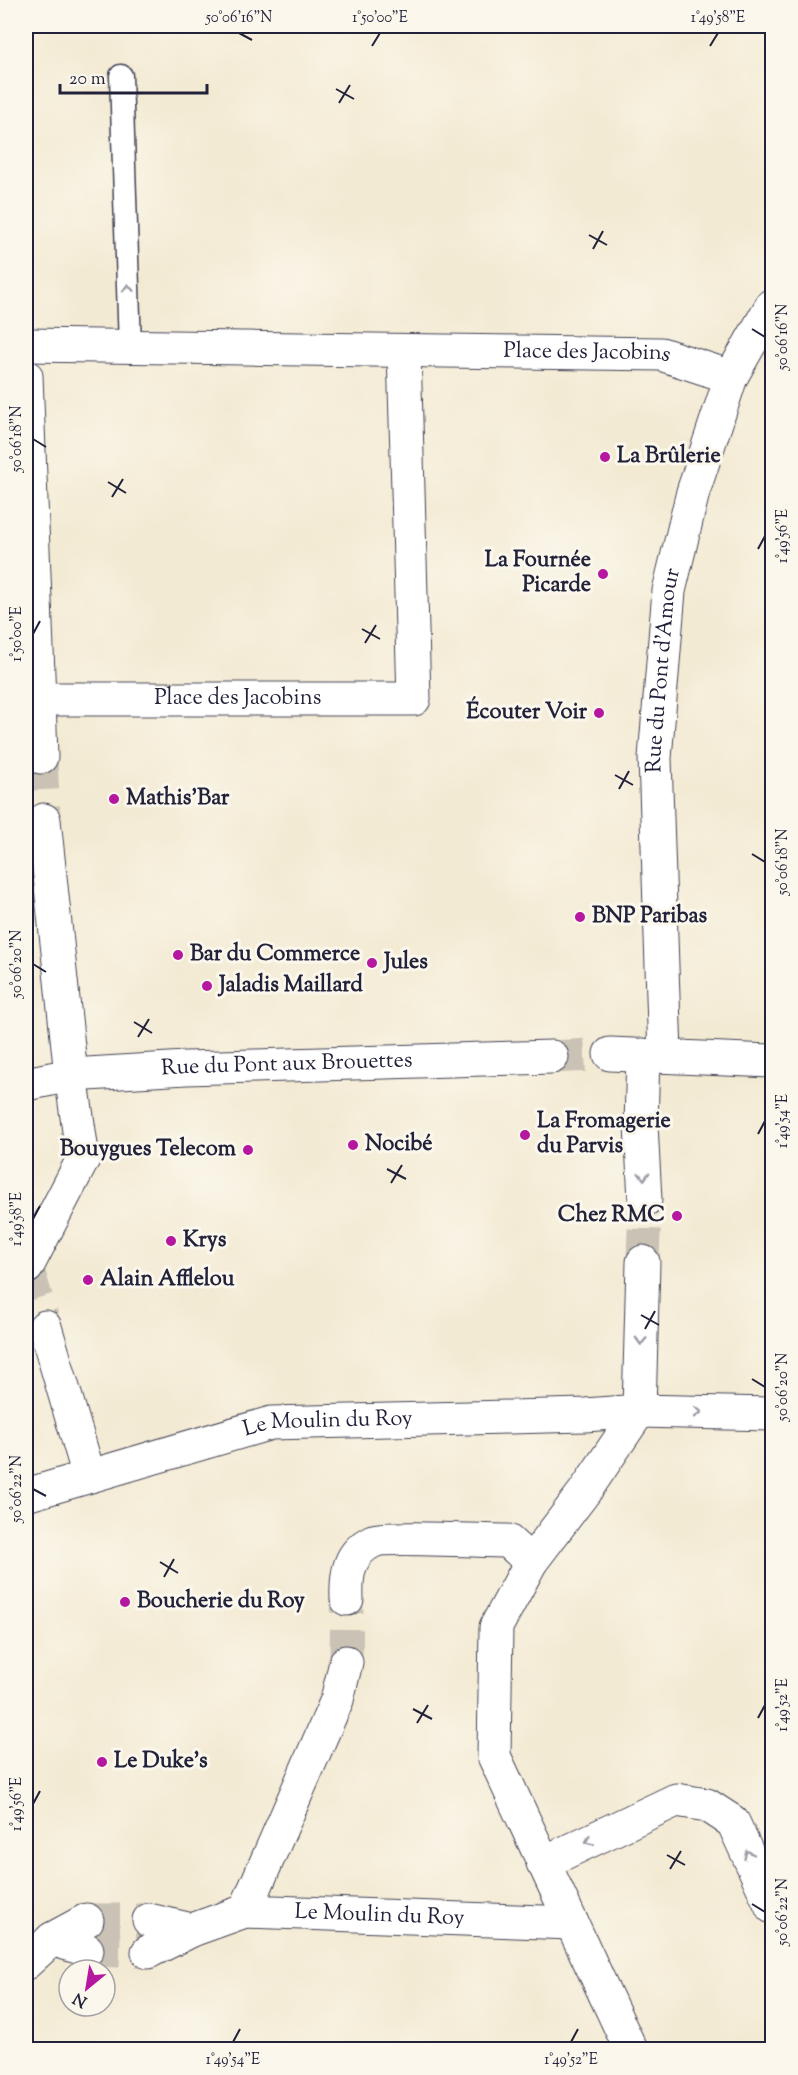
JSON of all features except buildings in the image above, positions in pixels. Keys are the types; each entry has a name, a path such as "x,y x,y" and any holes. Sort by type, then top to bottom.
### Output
{"street":[{"name":"Rue du Pont d'Amour","path":"645,1200 641,1125 654,1056 655,758 669,591 693,492 731,377 772,305"},
{"name":"Place des Jacobins","path":"26,345 661,354 731,377"},
{"name":"Place des Jacobins","path":"39,699 414,699 404,351"},
{"path":"26,376 41,757"},
{"path":"27,1267 83,1159 71,1075 44,820"},
{"path":"610,1054 772,1061"},
{"name":"Rue du Pont aux Brouettes","path":"26,1084 71,1075 186,1068 552,1057"},
{"path":"631,2049 494,1756 496,1627 531,1562 585,1491 639,1411 643,1262"},
{"path":"45,1327 89,1476"},
{"name":"Le Moulin du Roy","path":"26,1495 271,1423 585,1415 639,1411 770,1420"},
{"path":"347,1599 346,1573 354,1556 375,1540 508,1541 531,1562"},
{"path":"245,1911 337,1700 346,1662"},
{"path":"543,1863 676,1800 707,1805 733,1822 772,1908"},
{"name":"Le Moulin du Roy","path":"148,1936 192,1930 245,1911 572,1923"},
{"path":"26,1963 52,1939 87,1935"}],"lane":[{"path":"121,76 130,347"}],"tunnel":[{"path":"41,757 44,820"},
{"path":"552,1057 610,1054"},
{"path":"643,1262 645,1200"},
{"path":"27,1267 45,1327"},
{"path":"346,1662 347,1599"},
{"path":"87,1920 149,1920"},
{"path":"87,1950 148,1952"}],"place":[{"name":"La Brûlerie","path":"605,457"},
{"name":"La Fournée Picarde","path":"603,574"},
{"name":"Écouter Voir","path":"599,713"},
{"name":"Mathis'Bar","path":"114,799"},
{"name":"BNP Paribas","path":"580,917"},
{"name":"Bar du Commerce","path":"178,955"},
{"name":"Jules","path":"372,963"},
{"name":"Jaladis Maillard","path":"207,986"},
{"name":"La Fromagerie du Parvis","path":"525,1135"},
{"name":"Nocibé","path":"353,1145"},
{"name":"Bouygues Telecom","path":"248,1150"},
{"name":"Chez RMC","path":"677,1216"},
{"name":"Krys","path":"171,1241"},
{"name":"Alain Afflelou","path":"88,1280"},
{"name":"Boucherie du Roy","path":"125,1602"},
{"name":"Le Duke's","path":"102,1762"}]}
